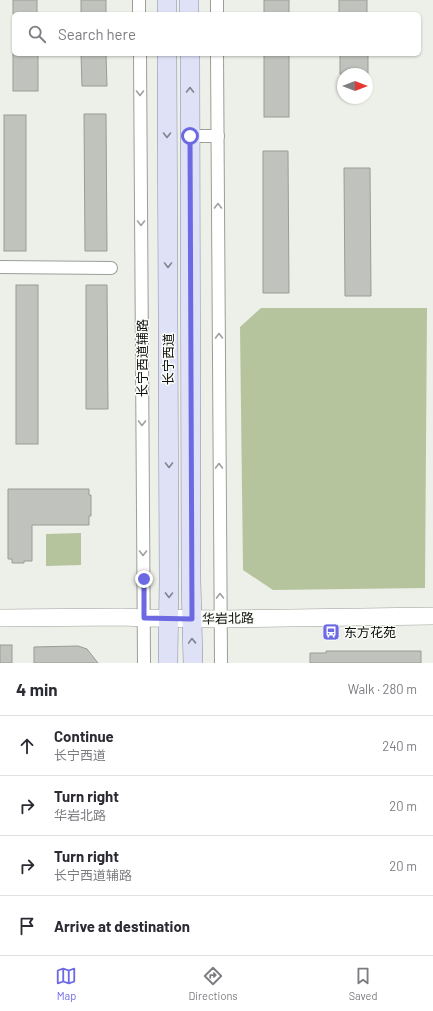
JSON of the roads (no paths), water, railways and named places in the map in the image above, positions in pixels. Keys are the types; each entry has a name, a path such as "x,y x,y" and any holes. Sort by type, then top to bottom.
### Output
{"main road":[{"path":"167,0 167,12"},
{"path":"190,0 190,12"},
{"name":"长宁西道","path":"167,56 168,663"},
{"name":"长宁西道","path":"190,56 193,663"}],"street":[{"path":"139,0 139,12"},
{"path":"217,0 217,12"},
{"name":"长宁西道辅路","path":"140,56 144,663"},
{"path":"217,56 220,663"},
{"path":"190,136 218,136"},
{"path":"0,267 111,268"},
{"name":"华岩北路","path":"0,618 123,617 220,619 433,616"}],"place":[{"name":"东方花苑","path":"331,632"}]}
